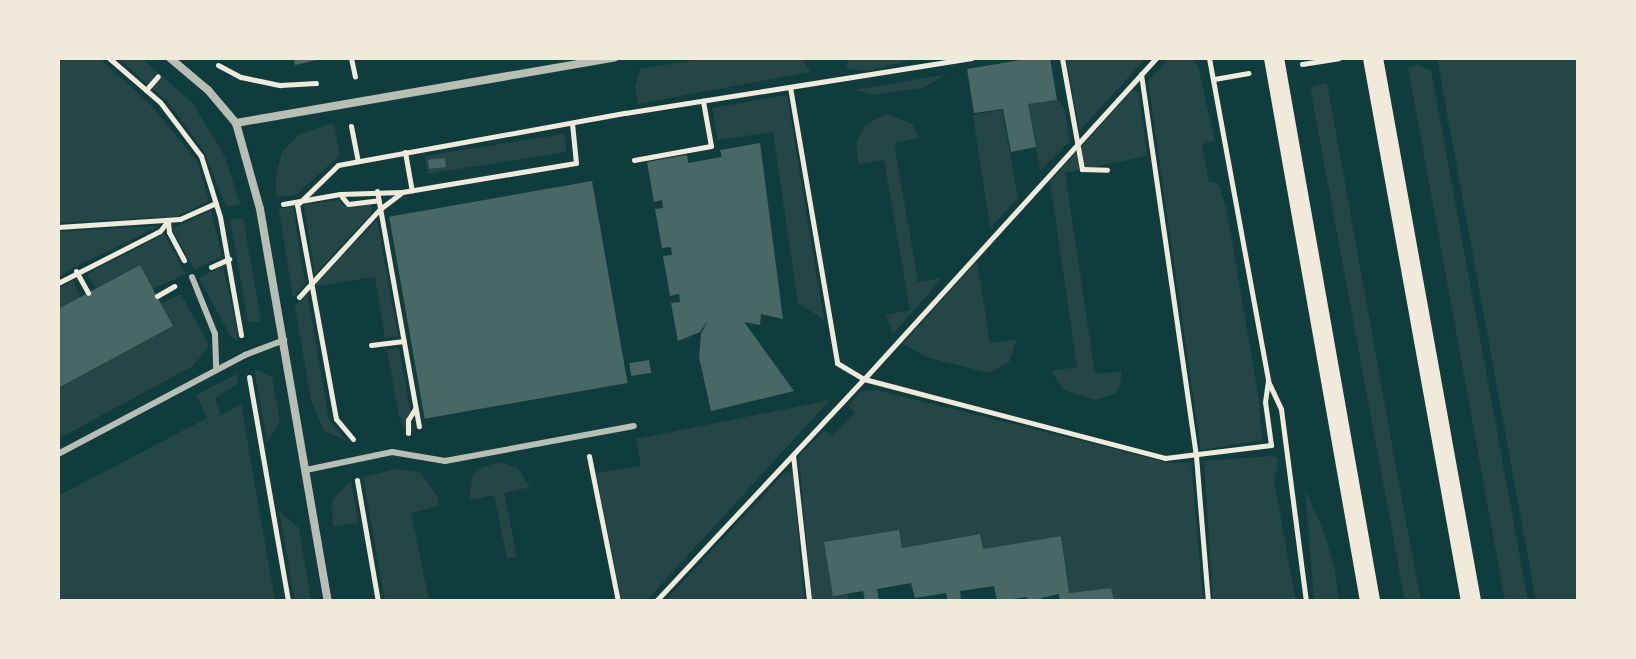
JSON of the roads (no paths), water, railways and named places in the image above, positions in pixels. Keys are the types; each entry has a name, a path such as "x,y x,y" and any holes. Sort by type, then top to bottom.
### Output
{"main road":[{"path":"1274,58 1370,601"},
{"path":"1373,58 1471,601"}],"street":[{"path":"170,58 208,90 236,123 260,209 328,601"},
{"path":"236,123 614,58"}],"lane":[{"path":"192,277 215,334 216,370"},
{"path":"58,454 245,355 284,340"},
{"path":"306,470 392,452 445,461 634,426"}]}
